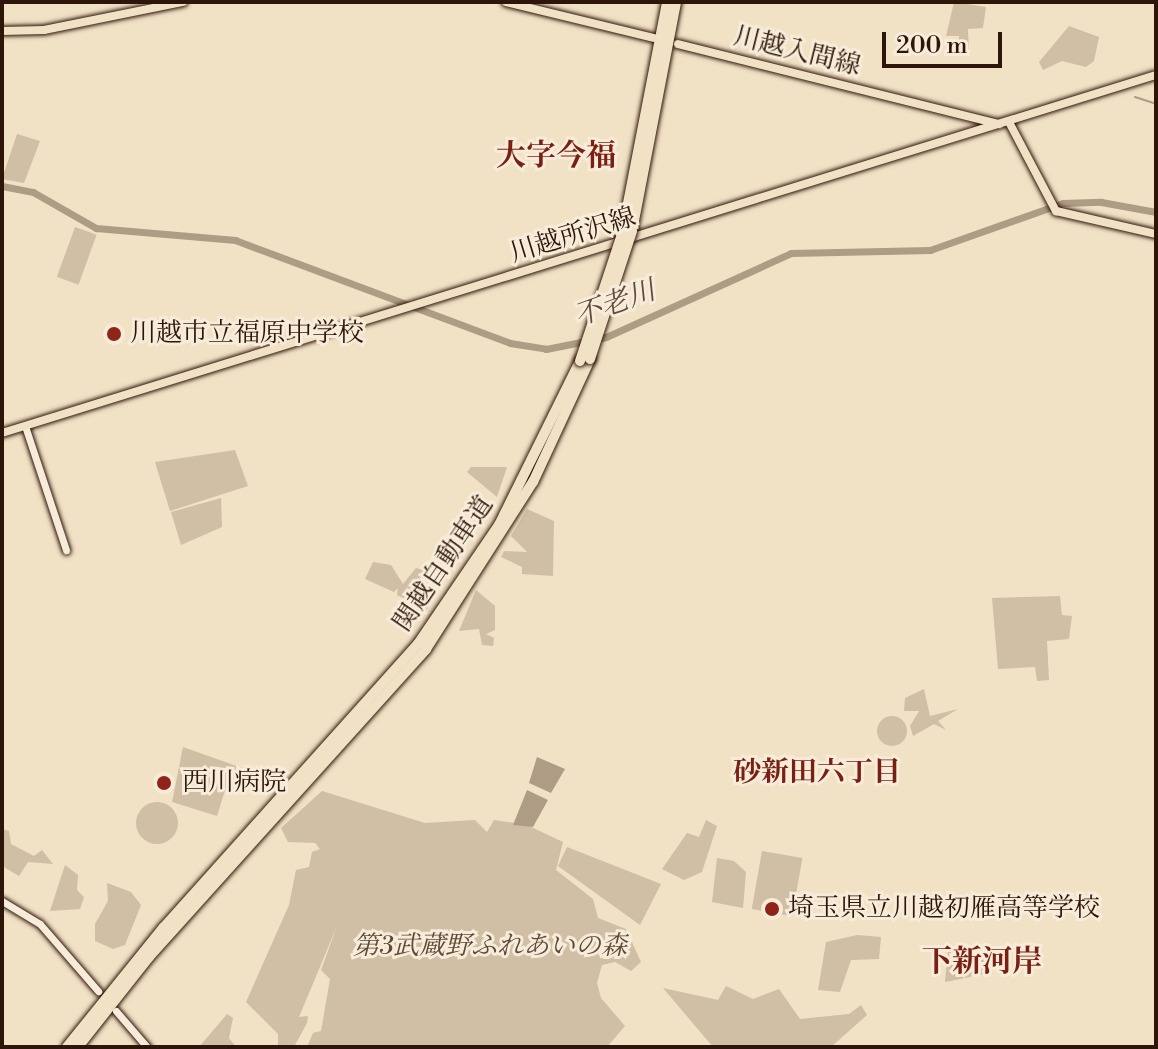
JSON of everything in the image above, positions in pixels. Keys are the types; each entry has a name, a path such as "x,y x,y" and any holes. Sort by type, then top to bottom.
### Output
{"highway":[{"name":"関越自動車道","path":"627,233 667,2"},
{"name":"関越自動車道","path":"78,1047 149,957 426,649 533,482 585,360 627,233 676,2"},
{"name":"関越自動車道","path":"67,1047 156,937 418,644 499,525 585,360"}],"main road":[{"path":"2,31 44,30 183,2"},
{"path":"506,2 654,38"},
{"name":"川越入間線","path":"678,44 999,124"},
{"name":"川越所沢線","path":"2,433 1156,75"},
{"path":"1009,122 1054,205 1156,234"}],"street":[{"path":"25,426 66,550"},
{"path":"2,901 40,924 98,991"},
{"path":"116,1011 147,1047"}],"green space":[{"path":"954,2 986,7 983,28 968,29 969,55 959,53 959,36 946,36"},
{"path":"1069,26 1099,37 1094,61 1086,67 1062,61 1043,70 1039,62"},
{"path":"17,134 40,141 24,183 2,179"},
{"path":"75,227 97,235 78,285 57,277"},
{"path":"235,450 248,486 170,511 155,462"},
{"path":"471,467 507,467 497,497 467,472"},
{"path":"221,498 222,527 181,545 171,512"},
{"path":"527,509 554,521 553,576 522,574 522,567 501,557 504,551 527,552 511,536"},
{"path":"373,562 391,565 403,584 416,568 426,571 417,590 431,601 427,609 397,595 398,588 394,592 365,579"},
{"path":"476,590 495,606 495,630 486,634 494,638 493,646 482,645 479,629 459,631"},
{"path":"1060,596 1062,615 1072,616 1069,639 1047,641 1049,680 1037,681 1035,667 998,669 992,598"},
{"path":"924,689 930,716 958,709 938,721 946,730 934,724 913,736 910,726 919,711 904,711 905,698"},
{"path":"892,716 903,720 907,731 903,742 892,746 881,742 877,731 881,720"},
{"path":"183,747 245,769 242,790 226,787 217,816 172,802"},
{"name":"第3武蔵野ふれあいの森","path":"322,791 425,823 475,820 487,832 494,820 527,825 563,842 556,870 593,899 598,918 626,929 641,962 631,971 615,962 602,965 597,983 601,998 625,1026 607,1047 307,1047 313,1033 321,1031 330,979 321,970 337,926 299,1017 308,1016 307,1023 295,1045 278,1045 278,1034 246,1002 289,905 296,870 309,867 312,852 320,849 315,843 288,842 281,828"},
{"path":"157,802 172,808 178,823 172,838 157,844 142,838 136,823 142,808"},
{"path":"706,820 717,826 702,872 684,880 662,869 687,833 699,837"},
{"path":"2,829 9,831 11,844 34,856 42,850 53,864 28,862 19,876 2,866"},
{"path":"567,847 661,884 640,925 558,866"},
{"path":"762,851 802,858 792,916 752,909"},
{"path":"717,858 734,861 746,872 743,908 712,902"},
{"path":"65,865 78,875 77,890 84,897 80,909 50,911"},
{"path":"107,883 131,892 141,905 125,945 113,949 95,941 95,924 108,901"},
{"path":"857,935 881,937 879,959 851,960 840,992 818,990 826,942"},
{"path":"948,949 988,954 985,974 945,982"},
{"path":"726,986 753,999 779,989 800,1019 849,1014 861,1005 867,1015 831,1047 713,1047 663,988 718,1000"},
{"path":"227,1014 233,1018 229,1038 236,1047 199,1047"}],"shaded area":[{"path":"537,757 565,769 551,793 529,783"},
{"path":"527,790 548,800 533,827 513,825"}],"waterway":[{"path":"1135,97 1156,104"},
{"name":"不老川","path":"2,186 33,192 96,228 235,240 510,343 546,349 606,337 791,253 930,250 1063,203 1101,202 1156,212"}],"place":[{"name":"川越市立福原中学校","path":"114,334"},
{"name":"西川病院","path":"164,783"},
{"name":"埼玉県立川越初雁高等学校","path":"772,909"}],"district":[{"name":"大字今福","path":"556,156"},
{"name":"砂新田六丁目","path":"817,773"},
{"name":"下新河岸","path":"982,962"}]}
